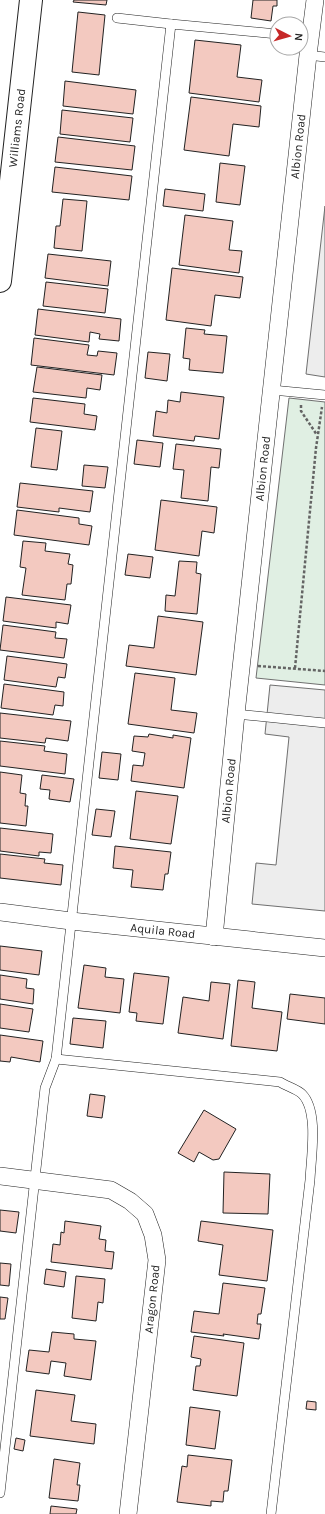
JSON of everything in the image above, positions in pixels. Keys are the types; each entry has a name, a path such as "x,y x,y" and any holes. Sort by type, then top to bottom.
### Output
{"street":[{"name":"Williams Road","path":"0,281 31,0"},
{"name":"Albion Road","path":"309,25 315,0"},
{"name":"Albion Road","path":"214,937 236,714 308,56"},
{"name":"Aquila Road","path":"0,912 214,937 325,948"},
{"name":"Aragon Road","path":"0,1176 111,1190 130,1201 145,1214 153,1236 157,1260 128,1514"}],"lane":[{"path":"117,18 269,33"},
{"path":"0,1493 45,1088 56,1059 172,24"},
{"path":"309,55 325,57"},
{"path":"272,390 303,393 325,392"},
{"path":"236,714 325,722"},
{"path":"56,1059 280,1082 302,1094 310,1108 312,1129 310,1180 271,1514"}],"path":[{"path":"295,668 318,436 325,392"},
{"path":"303,393 301,411 318,436"},
{"path":"242,664 325,671"}],"green space":[{"path":"289,398 325,402 325,685 256,678"}],"shaded area":[{"path":"325,206 325,377 306,374"},
{"path":"270,685 325,690 325,911 252,904 256,863 276,865 289,737 265,734"}],"building":[{"path":"74,0 107,0 106,5 73,2"},
{"path":"253,0 277,0 277,6 273,6 272,16 269,16 269,21 251,18"},
{"path":"78,12 105,15 99,75 72,72"},
{"path":"195,40 241,45 237,77 262,80 259,102 189,93"},
{"path":"65,81 136,90 133,114 63,106"},
{"path":"191,97 261,106 259,127 233,124 229,156 184,150"},
{"path":"62,110 133,118 130,142 60,134"},
{"path":"58,137 135,146 132,170 55,162"},
{"path":"220,163 245,166 240,205 216,202"},
{"path":"55,167 132,176 129,200 52,192"},
{"path":"165,189 205,194 203,211 163,206"},
{"path":"63,199 87,201 82,251 54,248 56,226 60,226"},
{"path":"185,215 233,221 229,250 242,251 239,273 179,265"},
{"path":"48,254 111,261 108,286 45,278"},
{"path":"172,268 243,277 240,298 215,295 211,326 166,320"},
{"path":"46,282 108,289 105,313 43,306"},
{"path":"38,309 121,319 119,341 99,339 100,334 90,332 89,342 35,335"},
{"path":"186,328 205,330 204,334 227,336 223,373 189,370 190,359 183,358"},
{"path":"34,338 89,345 87,355 97,356 98,351 117,353 114,375 31,365"},
{"path":"148,352 170,354 167,381 145,378"},
{"path":"37,367 102,375 100,390 87,388 86,398 33,392"},
{"path":"181,392 224,397 219,439 195,436 194,441 153,436 156,411 167,413 168,400 180,402"},
{"path":"33,398 85,404 84,414 97,416 95,430 30,422"},
{"path":"36,428 62,431 57,470 31,467"},
{"path":"137,440 163,443 160,467 134,464"},
{"path":"176,444 221,449 219,468 211,467 208,501 181,498 184,470 173,469"},
{"path":"84,465 108,467 105,488 82,486"},
{"path":"20,483 93,491 90,512 59,508 59,512 17,507"},
{"path":"161,500 217,507 214,533 202,531 199,556 155,550"},
{"path":"17,510 79,518 79,524 92,526 89,545 14,535"},
{"path":"23,541 46,543 45,551 70,554 68,564 73,565 71,584 67,584 65,600 22,595 26,568 20,567"},
{"path":"128,554 153,557 150,578 125,575"},
{"path":"179,561 197,562 196,573 201,574 197,614 165,611 166,595 175,596"},
{"path":"6,597 71,605 68,624 56,622 56,628 3,621"},
{"path":"158,616 203,622 196,675 126,666 129,645 154,648"},
{"path":"3,625 56,632 55,638 67,639 64,658 0,650"},
{"path":"7,656 67,664 65,678 58,677 56,687 4,680"},
{"path":"135,673 175,678 171,710 197,713 194,733 128,724"},
{"path":"4,684 64,692 63,706 55,705 53,715 1,708"},
{"path":"0,713 71,721 68,741 46,738 45,743 0,738"},
{"path":"149,734 173,738 173,735 191,738 184,788 131,781 133,765 143,766 145,753 132,751 134,736 148,737"},
{"path":"0,741 45,746 44,751 67,754 65,774 0,766"},
{"path":"102,752 121,754 118,780 99,778"},
{"path":"0,772 22,775 20,793 26,794 25,806 28,806 26,826 0,823"},
{"path":"42,775 74,779 70,802 49,799 50,790 40,789"},
{"path":"136,791 178,796 171,844 130,839"},
{"path":"96,809 115,811 111,837 92,835"},
{"path":"0,828 53,834 51,853 39,852 39,856 0,851"},
{"path":"115,846 171,852 168,874 165,874 163,890 131,887 133,870 113,868"},
{"path":"0,854 45,859 44,863 63,865 61,885 0,878"},
{"path":"0,946 42,951 39,975 0,970"},
{"path":"84,965 106,968 105,977 124,979 120,1013 78,1008"},
{"path":"134,973 169,977 163,1024 136,1021 137,1013 129,1012"},
{"path":"0,975 27,979 26,988 34,989 33,1004 0,999"},
{"path":"238,980 255,982 252,1008 282,1012 277,1051 231,1046"},
{"path":"211,982 230,984 223,1039 178,1033 183,997 209,1001"},
{"path":"290,994 325,998 325,1024 287,1019"},
{"path":"0,1004 33,1009 29,1032 0,1028"},
{"path":"73,1018 106,1021 103,1048 70,1044"},
{"path":"0,1035 43,1041 40,1062 11,1057 10,1062 0,1061"},
{"path":"90,1094 105,1096 102,1118 87,1116"},
{"path":"204,1110 236,1129 219,1159 213,1160 199,1152 194,1162 178,1153"},
{"path":"224,1172 270,1174 268,1214 223,1213"},
{"path":"0,1210 19,1212 16,1233 0,1231"},
{"path":"65,1221 101,1226 99,1239 106,1240 105,1251 114,1252 112,1269 51,1262 53,1244 60,1245 61,1232 64,1233"},
{"path":"201,1221 273,1230 267,1281 219,1275 223,1245 198,1241"},
{"path":"0,1263 11,1264 9,1286 0,1285"},
{"path":"46,1269 66,1272 64,1287 44,1284"},
{"path":"76,1276 105,1279 103,1303 98,1302 96,1321 72,1318"},
{"path":"223,1283 265,1288 261,1314 258,1314 257,1324 261,1324 259,1339 223,1334 224,1336 191,1332 194,1311 219,1314"},
{"path":"0,1297 8,1298 5,1319 0,1319"},
{"path":"52,1332 74,1334 74,1339 96,1341 91,1380 64,1376 66,1363 51,1361 49,1374 26,1371 29,1350 49,1352"},
{"path":"194,1336 244,1343 237,1396 193,1390 196,1366 200,1366 201,1359 191,1357"},
{"path":"36,1390 75,1395 71,1421 96,1424 94,1444 30,1436"},
{"path":"307,1401 316,1402 316,1410 306,1409"},
{"path":"190,1407 220,1411 215,1449 186,1445"},
{"path":"16,1438 25,1440 23,1451 14,1449"},
{"path":"188,1455 232,1460 228,1491 224,1491 223,1502 211,1501 211,1506 177,1502 182,1466 187,1467"},
{"path":"54,1459 80,1463 77,1485 80,1485 78,1501 49,1498"},
{"path":"51,1506 77,1509 76,1514 50,1514"}]}
